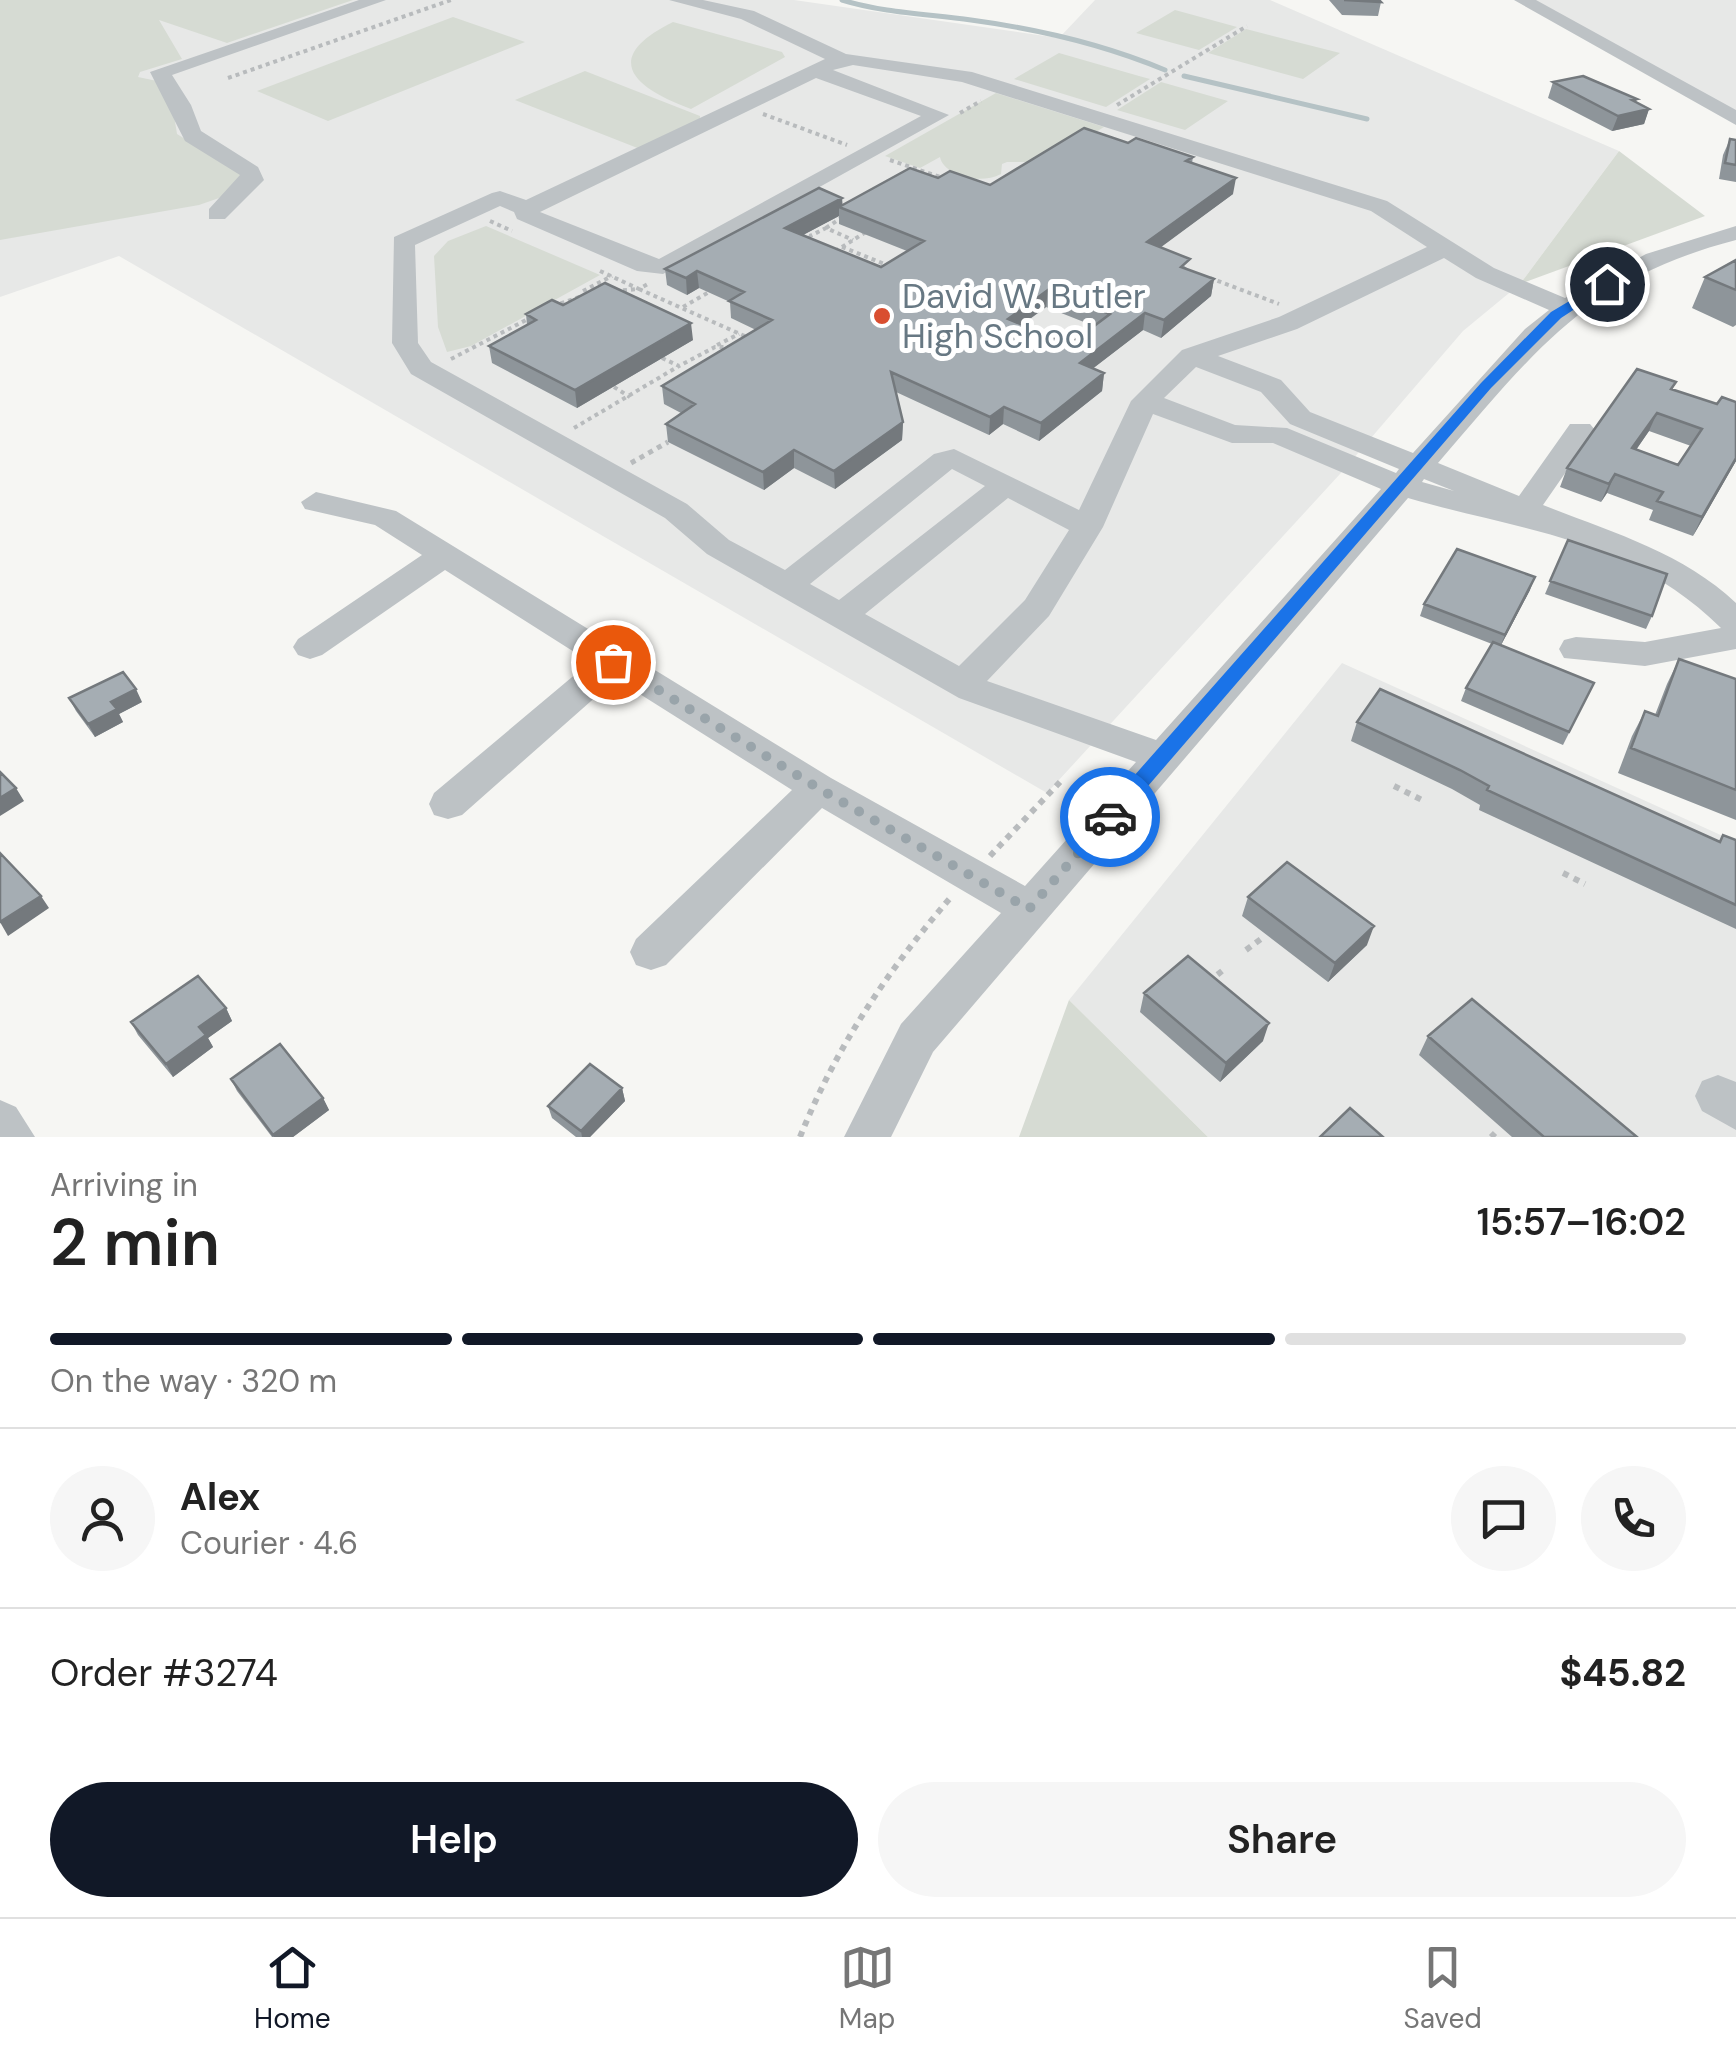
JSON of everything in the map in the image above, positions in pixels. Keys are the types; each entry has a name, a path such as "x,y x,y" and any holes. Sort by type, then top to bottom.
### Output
{"street":[{"path":"217,214 243,194 253,180 250,172 193,136 185,126 182,105 160,72 376,0"},
{"path":"678,0 747,15 843,60"},
{"path":"1523,0 1736,118"},
{"path":"1162,757 963,684 718,547 676,511 613,474 426,371 410,357 405,343 402,242 500,198 527,209 816,71 843,60 873,60 966,76 1379,206 1484,273 1567,308"},
{"path":"527,209 525,214 646,266 663,268 938,115 816,71"},
{"path":"866,1137 916,1038 1534,335 1567,308 1659,258 1736,232"},
{"path":"963,684 1037,608 1087,526 1145,400 1192,356 1306,315 1422,256 1449,248"},
{"path":"1192,356 1271,386 1283,395 1292,412 1292,422 1265,434"},
{"path":"1145,400 1215,430 1277,434 1526,508 1658,563 1706,594 1736,623"},
{"path":"1292,412 1410,475 1508,517 1559,523"},
{"path":"1526,508 1580,430"},
{"path":"786,586 945,460 954,458 1087,526"},
{"path":"841,616 1006,484"},
{"path":"316,502 385,518 818,788 974,874 1029,909"},
{"path":"310,647 443,556"},
{"path":"1576,649 1645,654 1736,638"},
{"path":"448,804 613,662"},
{"path":"651,952 818,788"},
{"path":"0,1122 12,1137"}],"path":[{"path":"228,78 451,0"},
{"path":"1098,117 1247,26"},
{"path":"908,176 918,170"},
{"path":"794,245 844,216"},
{"path":"830,254 876,226"},
{"path":"826,228 853,240"},
{"path":"796,230 810,236"},
{"path":"842,247 901,271"},
{"path":"1200,274 1306,315"},
{"path":"426,371 612,276"},
{"path":"684,307 715,289"},
{"path":"581,293 639,290 757,341"},
{"path":"562,301 575,306"},
{"path":"528,319 540,326"},
{"path":"551,441 738,334"},
{"path":"492,339 504,345"},
{"path":"714,346 745,347"},
{"path":"662,358 679,366"},
{"path":"614,387 630,397"},
{"path":"613,474 668,442"},
{"path":"800,1137 831,1063 911,942 1060,782"},
{"path":"1394,786 1422,800"},
{"path":"1563,873 1585,884"},
{"path":"1246,950 1264,936"},
{"path":"1205,984 1222,971"}],"shaded area":[{"path":"0,0 794,0 1059,38 1095,0 1270,0 1619,151 1520,284 1463,331 1340,474 1047,793 119,256 0,297"},
{"path":"0,0 353,0 227,43 159,20 182,59 140,72 138,77 157,81 171,97 177,134 246,177 219,198 199,205 0,240"},
{"path":"1534,0 1736,0 1736,111"},
{"path":"1175,10 1237,27 1199,50 1136,33"},
{"path":"453,17 525,42 328,121 257,91"},
{"path":"673,22 782,52 785,57 691,109 653,92 633,71 631,60 637,48"},
{"path":"1246,29 1340,53 1303,79 1208,53"},
{"path":"1059,53 1150,79 1106,107 1014,79"},
{"path":"585,71 700,116 700,120 640,149 515,100"},
{"path":"1161,82 1228,101 1185,130 1117,110"},
{"path":"996,93 1104,127 1047,162 1007,162 1002,164 1001,174 982,179 955,173 940,157 920,168 885,156"},
{"path":"1619,151 1705,216 1520,284"},
{"path":"486,226 600,275 471,346 447,352 438,327 434,256 448,241"},
{"path":"1342,663 1736,842 1736,1137 1208,1137 1069,1000"},
{"path":"1069,1000 1208,1137 1019,1137"}],"building":[{"path":"1583,76 1637,99 1632,100 1649,109 1618,116 1553,82"},
{"name":"David W. Butler High School","path":"1084,128 1128,143 1136,138 1193,157 1186,161 1236,178 1147,242 1190,259 1181,267 1214,279 1164,320 1145,313 1080,363 1104,373 1041,423 1004,407 990,417 891,372 903,422 834,471 794,450 763,472 666,424 695,404 662,386 772,320 729,301 744,292 697,271 686,278 665,269 819,188 842,198 785,228 881,267 924,241 839,207 910,168 938,178 950,171 990,185","holes":["1048,290 1110,314 1070,344 1008,319"]},
{"path":"1730,139 1736,140 1736,165 1725,163"},
{"path":"1736,260 1736,290 1705,277"},
{"path":"605,283 691,323 575,390 489,346 536,320 526,314 552,300 563,305"},
{"path":"1637,369 1676,382 1671,389 1717,404 1722,397 1736,402 1736,458 1702,517 1657,501 1663,492 1615,474 1609,484 1567,468","holes":["1657,413 1702,429 1678,465 1632,448"]},
{"path":"1568,540 1667,574 1652,616 1550,581"},
{"path":"1457,549 1535,577 1505,635 1424,604"},
{"path":"1493,642 1594,683 1569,732 1466,688"},
{"path":"1679,659 1736,679 1736,790 1631,748 1645,711 1658,716"},
{"path":"123,672 136,689 111,702 117,709 88,724 69,698"},
{"path":"1380,689 1720,842 1723,835 1736,840 1736,905 1487,790 1489,786 1460,770 1357,722"},
{"path":"0,772 16,788 0,798"},
{"path":"0,853 41,896 0,922"},
{"path":"1287,862 1374,926 1335,963 1248,897"},
{"path":"1188,956 1269,1023 1226,1063 1144,993"},
{"path":"198,976 226,1008 199,1027 206,1035 166,1064 131,1022"},
{"path":"1472,999 1637,1137 1544,1137 1428,1036"},
{"path":"280,1044 323,1098 273,1135 231,1079"},
{"path":"590,1064 622,1088 581,1131 548,1106"},
{"path":"1350,1108 1383,1137 1320,1137"}],"waterway":[{"path":"842,0 1045,33 1118,52 1165,70"},
{"path":"1184,76 1367,119"}],"way so far":[{"path":"613,662 818,788 974,874 1029,909 1110,817"}],"place":[{"name":"David W. Butler High School","path":"882,316"}],"route":[{"path":"1110,817 1486,386 1556,315 1607,284"}]}
